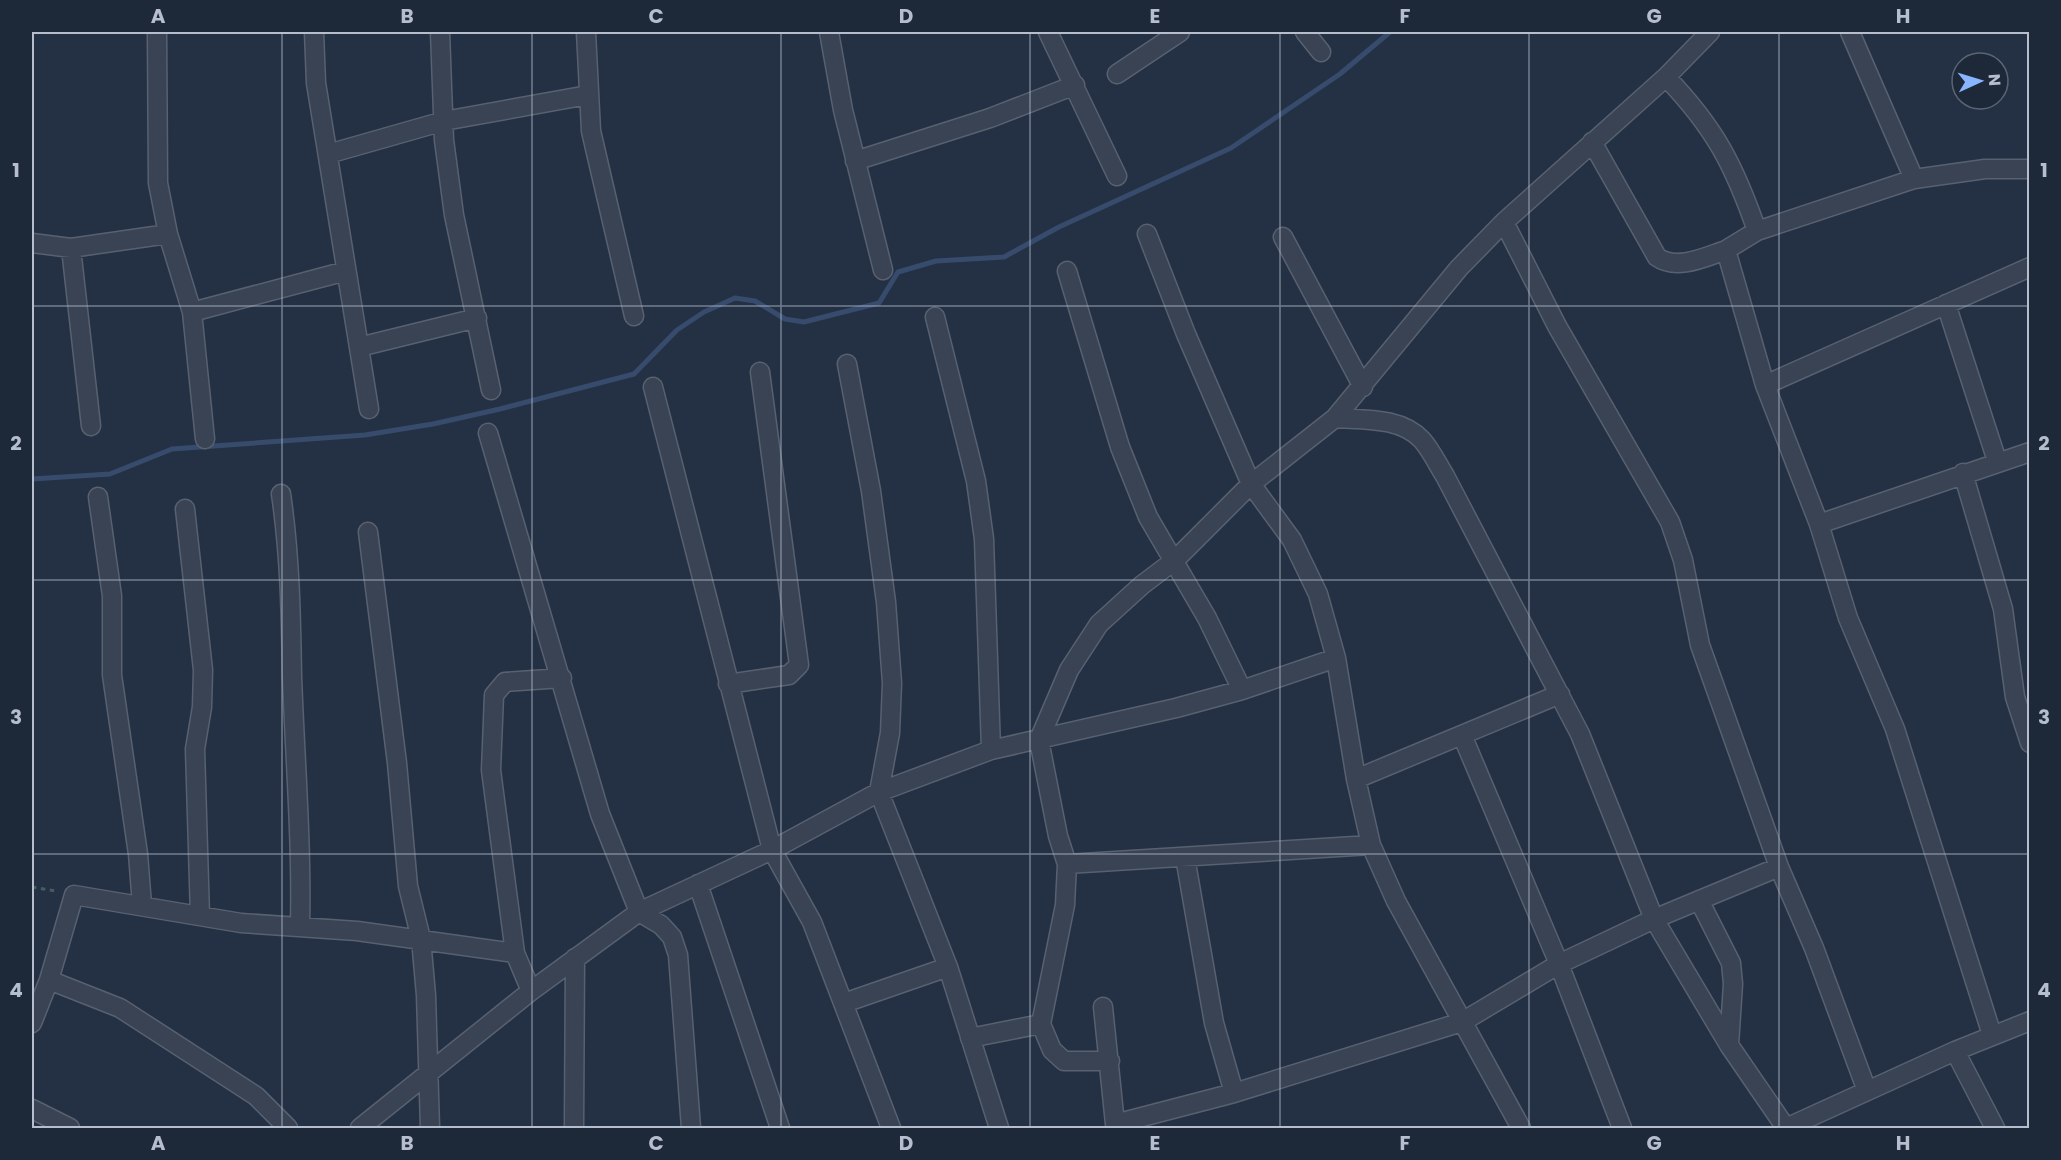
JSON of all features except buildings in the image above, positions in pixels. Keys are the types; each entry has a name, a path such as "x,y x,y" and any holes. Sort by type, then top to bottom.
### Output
{"street":[{"path":"157,32 158,183 168,234 192,312 205,439"},
{"path":"314,32 316,83 369,409"},
{"path":"440,32 444,121 454,215 490,390"},
{"path":"586,32 591,131 634,316"},
{"path":"829,32 855,161 883,270"},
{"path":"1048,32 1118,176"},
{"path":"1117,74 1180,32"},
{"path":"1305,32 1321,52"},
{"path":"1110,1061 1064,1061 1052,1050 1041,1024 1065,905 1067,864 1058,836 1039,740 1069,670 1099,624 1142,585 1175,560 1251,484 1335,418 1363,387 1420,313 1504,222 1666,77 1710,32"},
{"path":"1850,32 1914,179"},
{"path":"1666,77 1698,110 1720,142 1757,231"},
{"path":"855,161 990,118 1075,85"},
{"path":"328,154 444,121 588,95"},
{"path":"1592,142 1658,257 1665,262 1674,263 1691,261 1726,250 1757,231 1914,179 1985,170 2030,169"},
{"path":"1504,222 1557,326 1670,522 1683,560 1700,645 1779,867 1814,948 1867,1090"},
{"path":"32,243 71,248 168,234"},
{"path":"1148,234 1186,334 1251,484 1292,540 1318,594 1336,658 1356,779 1371,844 1396,901 1521,1128"},
{"path":"1283,237 1363,387"},
{"path":"71,248 92,426"},
{"path":"1726,250 1766,385 1819,524 1848,618 1895,729 1992,1035"},
{"path":"1766,385 2030,267"},
{"path":"192,312 346,271"},
{"path":"1067,271 1120,447 1148,517 1175,560 1242,690"},
{"path":"1946,304 1997,461"},
{"path":"935,316 974,472 984,539 991,750"},
{"path":"359,347 477,318"},
{"path":"847,364 871,491 886,602 892,683 890,733 879,792 948,967 999,1128"},
{"path":"728,684 789,675 799,665 760,372"},
{"path":"653,387 772,850 812,922 891,1128"},
{"path":"1335,418 1391,423 1407,428 1422,440 1445,477 1587,749 1654,919 1729,1045 1786,1128 1955,1051 2030,1021"},
{"path":"488,433 562,678 600,814 639,912 661,925 672,937 678,955 691,1128"},
{"path":"1819,524 1997,461 2030,452"},
{"path":"1963,473 2003,609 2015,697 2030,743"},
{"path":"281,494 287,532 292,606 292,676 300,811 300,927"},
{"path":"98,497 112,596 112,675 138,854 142,906"},
{"path":"185,508 203,670 202,707 195,749 200,915"},
{"path":"368,532 397,763 408,886 421,939 426,995 430,1128"},
{"path":"360,1128 428,1071 531,991 639,912 772,850 879,792 991,750 1242,690 1336,658"},
{"path":"531,991 515,953 490,770 494,695 505,682 562,678"},
{"path":"1356,779 1560,694"},
{"path":"1462,735 1559,964 1622,1128"},
{"path":"1067,864 1371,844"},
{"path":"1185,857 1214,1023 1234,1093"},
{"path":"1103,1007 1115,1126 1234,1093 1268,1080 1462,1022 1559,964 1654,919 1779,867"},
{"path":"698,884 780,1128"},
{"path":"32,1023 49,980 74,895 242,923 421,939 445,945 515,953"},
{"path":"1699,900 1731,963 1729,1045"},
{"path":"574,1128 575,958"},
{"path":"844,1003 948,967"},
{"path":"49,980 129,1013 256,1096 288,1128"},
{"path":"970,1038 1041,1024"},
{"path":"1955,1051 1995,1128"},
{"path":"32,1109 70,1128"}],"path":[{"path":"32,887 74,895"}],"waterway":[{"path":"32,479 110,474 172,449 365,435 433,424 500,409 634,374 677,330 704,312 735,298 755,301 785,319 804,322 879,303 898,272 936,261 1004,257 1059,227 1231,148 1340,74 1390,32"}]}
